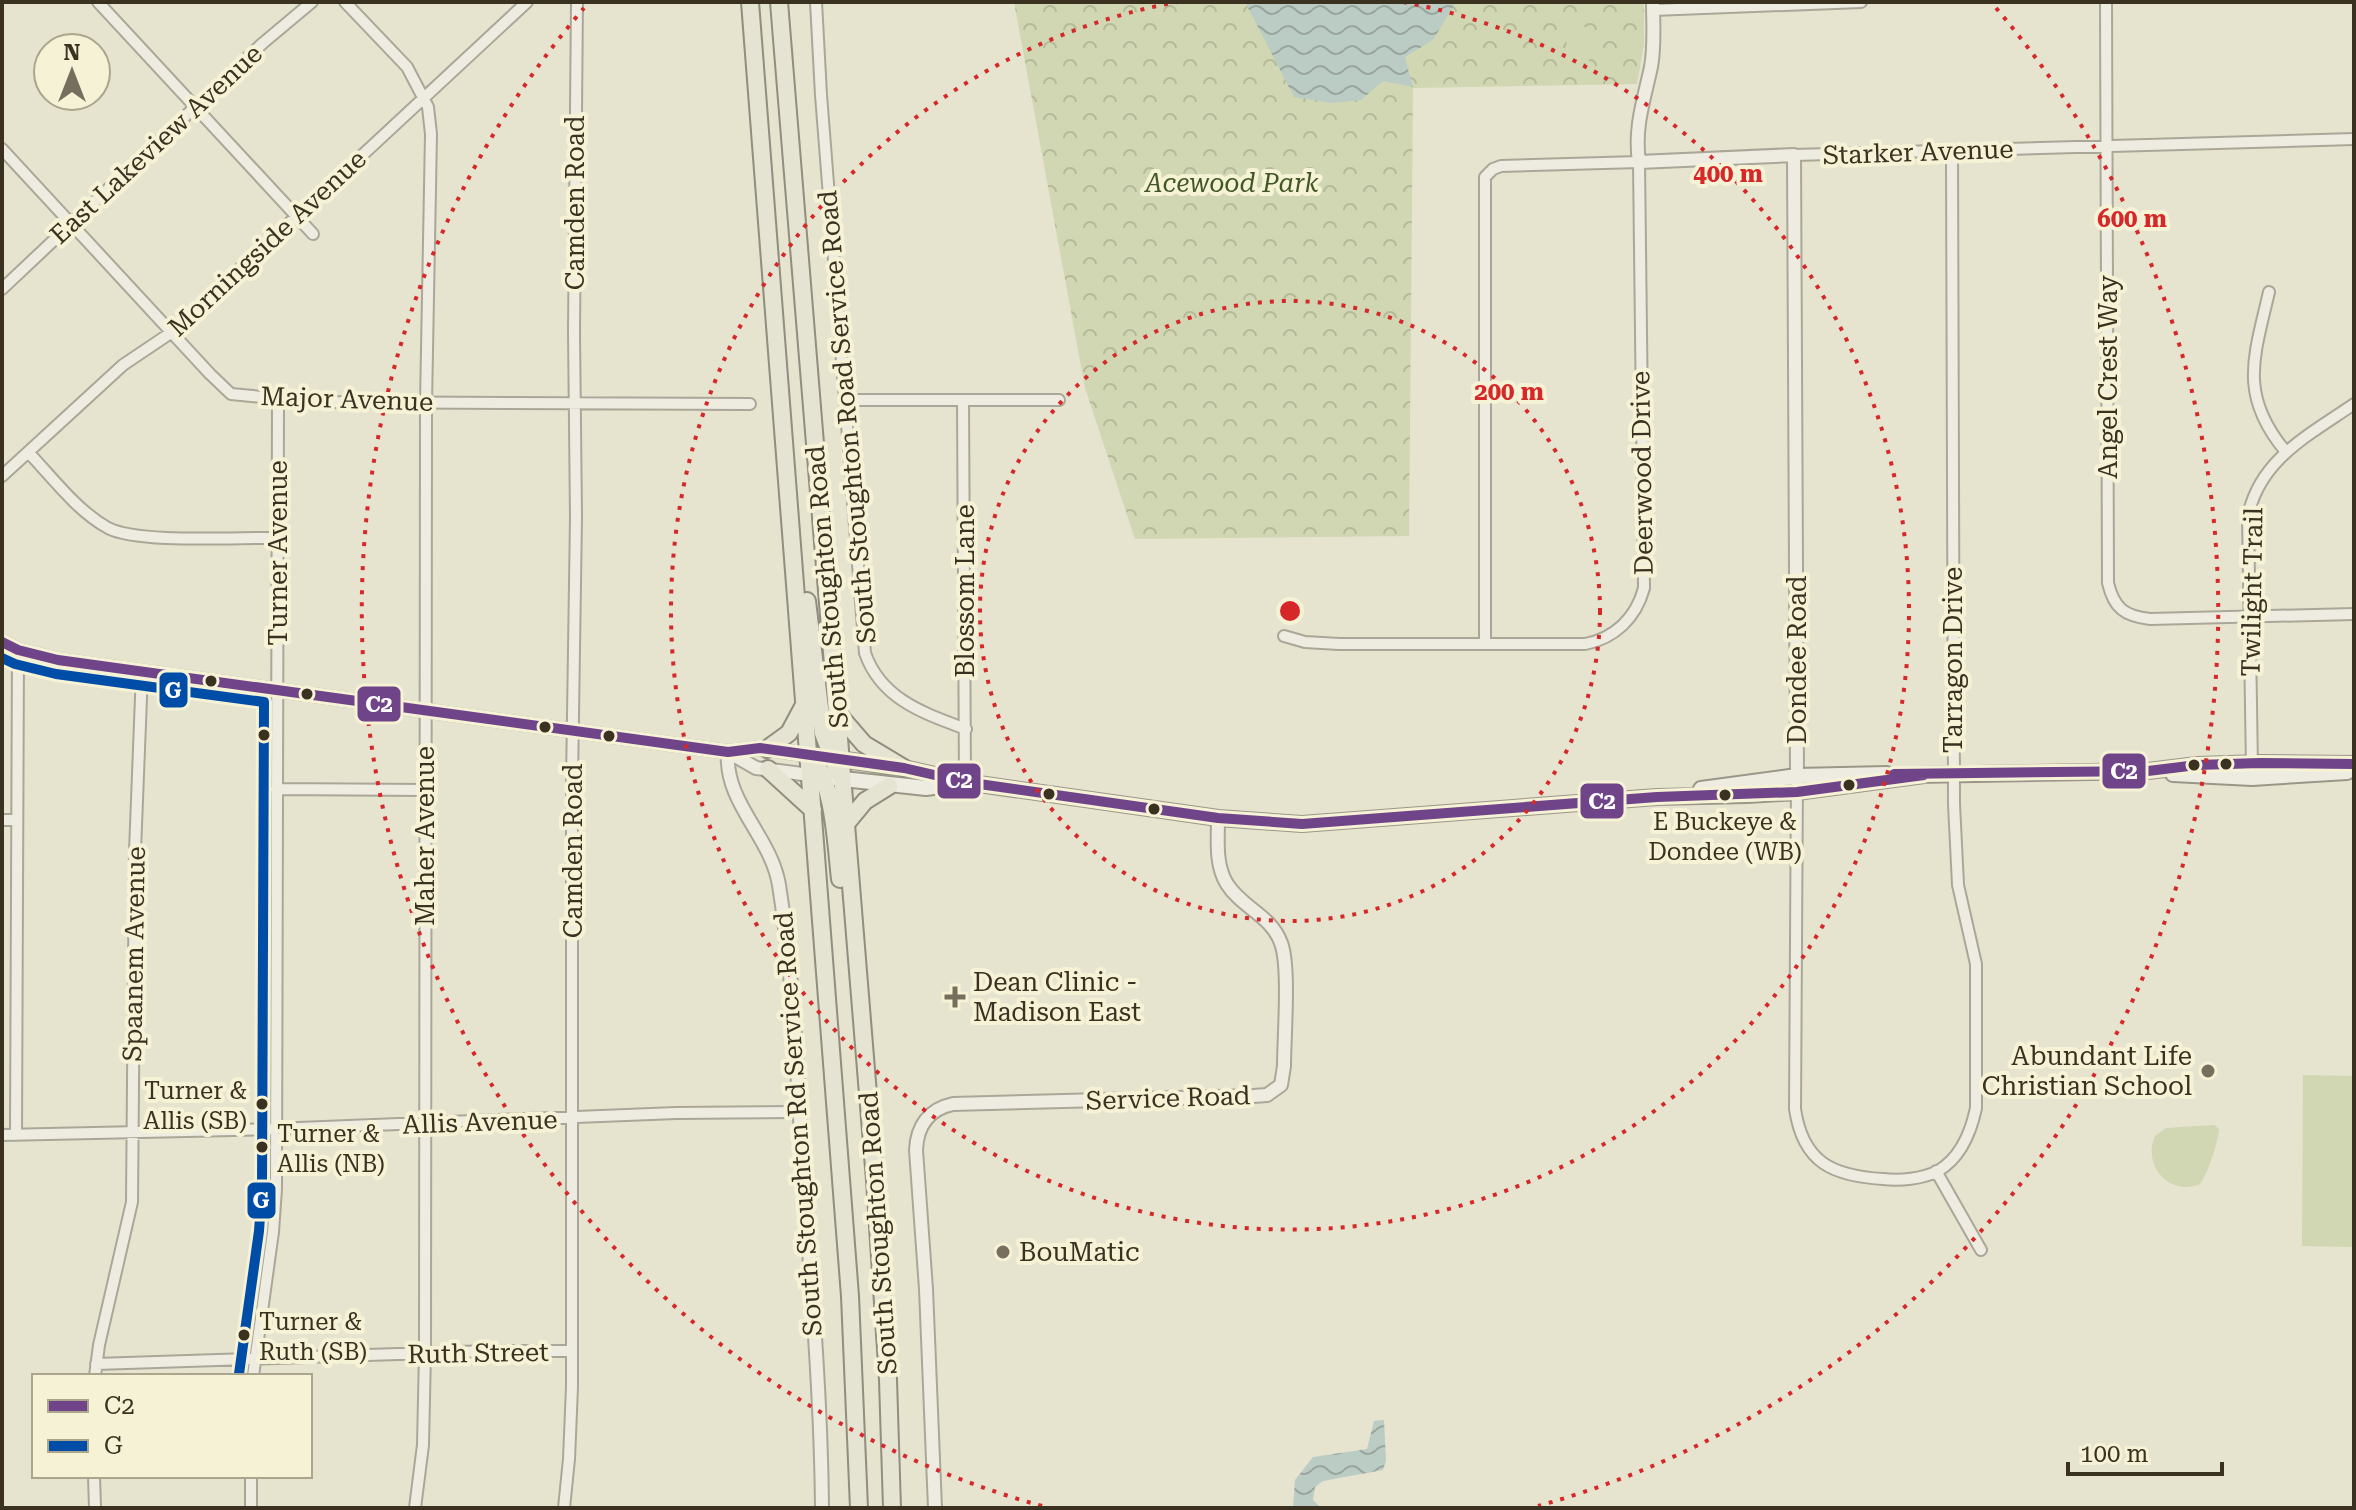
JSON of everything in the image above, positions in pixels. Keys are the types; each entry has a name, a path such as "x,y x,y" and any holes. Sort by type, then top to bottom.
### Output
{"main road":[{"name":"South Stoughton Road","path":"750,2 809,755 816,776 813,810 850,1296 859,1508"},
{"name":"South Stoughton Road","path":"779,2 839,715 836,758"},
{"path":"788,497 807,604 818,704 842,779"},
{"path":"767,749 789,733 805,704"},
{"path":"839,715 864,744 904,768"},
{"path":"809,755 904,768 965,782 1218,818 1302,824 1657,797 1747,795 1797,784 1924,775 2148,771 2197,765 2252,770 2354,771"},
{"path":"2252,770 2354,764"},
{"path":"768,769 813,810"},
{"path":"867,1071 856,1040 836,845 816,776 926,788 965,782"},
{"name":"South Stoughton Road","path":"842,779 882,1276 892,1508"},
{"path":"846,824 865,801 889,786"}],"street":[{"path":"98,2 313,234"},
{"name":"East Lakeview Avenue","path":"2,289 263,43 312,2"},
{"name":"Maher Avenue","path":"345,2 407,67 428,107 431,134 426,404 425,1353 423,1445 415,1508"},
{"name":"Morningside Avenue","path":"2,476 123,365 172,332 527,2"},
{"name":"Camden Road","path":"564,1508 569,1459 572,1351 577,2"},
{"name":"South Stoughton Road Service Road","path":"816,2 865,653 870,668 886,689 937,718 966,729"},
{"path":"1639,162 1637,132 1640,109 1654,50 1653,6 1861,2"},
{"name":"Angel Crest Way","path":"2106,2 2108,583 2116,606 2135,617 2248,616"},
{"name":"Starker Avenue","path":"1485,643 1485,177 1501,166 2354,139"},
{"name":"Major Avenue","path":"2,149 231,394 278,400 426,404 750,404"},
{"name":"Tarragon Drive","path":"1936,1171 1957,1153 1964,1142 1972,1129 1976,1108 1976,964 1958,885 1954,775 1952,150"},
{"name":"Dondee Road","path":"1794,155 1795,1109 1798,1129 1817,1158 1831,1170 1853,1177 1892,1180 1910,1179 1936,1171"},
{"name":"Deerwood Drive","path":"1284,636 1305,642 1339,644 1593,642 1624,625 1644,588 1639,162"},
{"path":"2269,292 2254,354 2253,382 2257,404 2286,452"},
{"name":"Turner Avenue","path":"253,1374 276,1189 278,400"},
{"path":"847,400 1059,400"},
{"name":"Blossom Lane","path":"963,400 965,782"},
{"name":"Twilight Trail","path":"2252,770 2248,616 2248,516 2251,500 2260,480 2286,452 2354,404"},
{"path":"28,452 75,502 111,530 154,537 279,538"},
{"path":"2248,616 2354,614"},
{"path":"2,642 18,650 58,660 142,672 728,752 767,749 809,755"},
{"path":"16,1135 18,650"},
{"name":"Spaanem Avenue","path":"96,1370 132,1202 135,851 142,672"},
{"path":"728,752 756,768 816,776"},
{"name":"South Stoughton Rd Service Road","path":"728,752 729,779 736,797 762,840 778,877 789,968 813,1305 822,1508"},
{"path":"276,789 426,790"},
{"name":"Service Road","path":"953,1104 1253,1096 1267,1095 1279,1088 1284,1066 1283,947 1271,925 1228,885 1218,854 1218,818"},
{"path":"2,820 17,820"},
{"name":"South Stoughton Road","path":"935,1508 926,1289 916,1150 918,1132 927,1118 938,1108 953,1104"},
{"name":"Allis Avenue","path":"2,1135 274,1129 676,1113 799,1112"},
{"path":"1936,1171 1981,1250"},
{"name":"Ruth Street","path":"96,1370 254,1359 572,1351"},
{"path":"94,1478 95,1508"},
{"path":"251,1478 251,1508"}],"green space":[{"name":"Acewood Park","path":"1014,2 1644,2 1644,44 1637,84 1413,88 1409,536 1135,539 1085,388"},
{"path":"1567,26 1590,27 1589,63 1566,63"},
{"path":"2303,1075 2354,1076 2354,1247 2302,1246"},
{"path":"2214,1125 2219,1129 2217,1141 2200,1184 2178,1186 2161,1176 2152,1158 2155,1136 2166,1128"}],"water":[{"path":"1245,2 1456,2 1433,40 1405,57 1413,87 1383,81 1361,100 1332,103 1294,97"},
{"path":"1384,1420 1386,1461 1383,1470 1323,1481 1315,1487 1313,1500 1321,1508 1293,1508 1295,1480 1313,1457 1367,1449 1374,1421"}],"transit line":[{"name":"C2","path":"2,642 18,650 58,660 728,752 760,748 904,768 965,782 1218,818 1302,824 1657,797 1797,792 1924,775"},
{"name":"G","path":"2,658 56,674 264,702 262,1188 239,1374"},
{"name":"C2","path":"1894,774 2148,771 2197,765 2260,763 2354,764"}],"place":[{"name":"E Buckeye & Dondee (WB)","path":"1725,795"},
{"name":"Dean Clinic - Madison East","path":"955,997"},
{"name":"Abundant Life Christian School","path":"2208,1071"},
{"name":"Turner & Allis (SB)","path":"262,1104"},
{"name":"Turner & Allis (NB)","path":"262,1147"},
{"name":"BouMatic","path":"1003,1252"},
{"name":"Turner & Ruth (SB)","path":"244,1335"}]}
